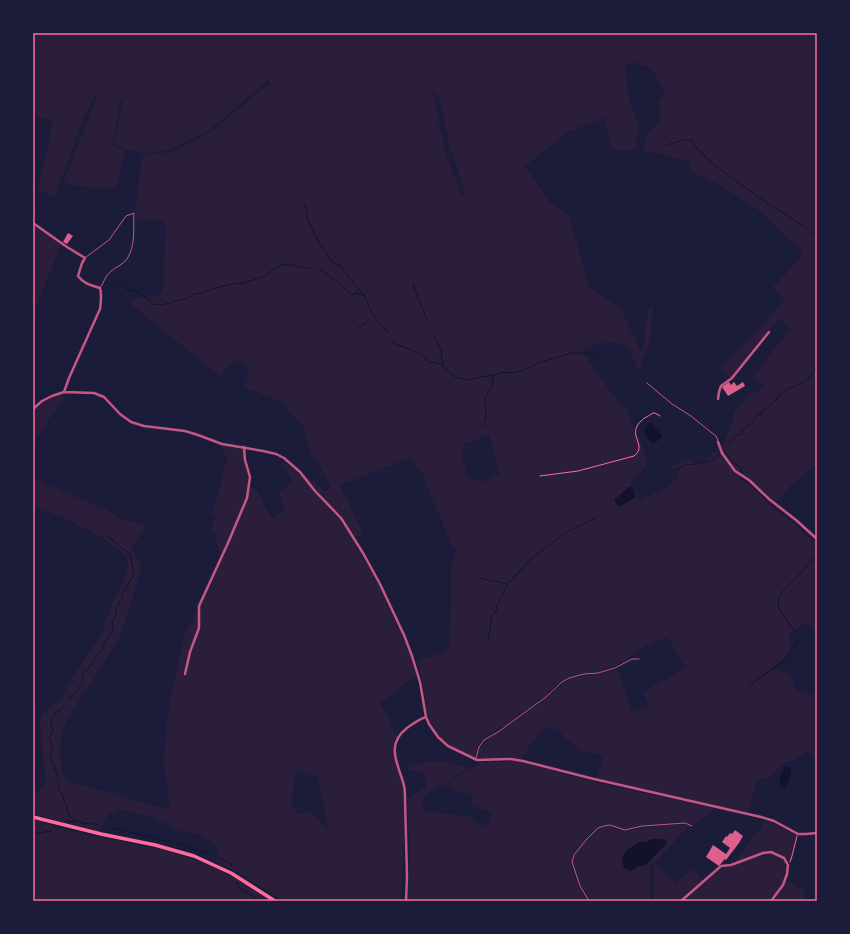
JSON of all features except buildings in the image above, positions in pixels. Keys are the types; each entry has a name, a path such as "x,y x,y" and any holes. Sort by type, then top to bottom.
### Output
{"main road":[{"path":"33,817 101,834 155,845 194,856 231,873 276,901"}],"street":[{"path":"33,223 85,258 78,276 81,281 100,288 102,298 100,309 64,392"},
{"path":"718,399 721,386 732,378 769,332"},
{"path":"33,409 42,401 64,392 94,393 104,397 120,414 131,422 144,426 198,434 222,444 269,452 284,458 300,472 344,522 380,584 410,649 420,682 426,717 438,737 448,746 475,760 511,759 523,761 594,780 761,817 774,821 798,834 817,833"},
{"path":"718,442 722,453 735,471 749,480 769,499 817,539"},
{"path":"185,674 190,652 199,628 199,606 247,498 250,477 245,460 244,447"},
{"path":"406,901 407,877 405,798 404,786 396,762 394,749 396,740 402,732 422,718 426,717"},
{"path":"681,901 721,866 731,865 762,853 770,852 784,858 788,865 787,874 783,884 771,901"}],"lane":[{"path":"85,258 109,240 126,216 134,213 134,238 130,254 124,262 109,272 100,288"},
{"path":"647,383 672,404 712,432 716,436 718,442"},
{"path":"475,760 479,747 484,740 498,732 546,697 568,678 584,674 598,673 615,668 632,659 639,659"},
{"path":"589,901 580,886 572,859 593,832 598,828 610,825 625,830 642,826 685,823 692,826"}],"path":[{"path":"540,476 578,471 634,456 639,447 635,433 640,421 653,413 660,416"},
{"path":"788,865 798,834"}],"shaded area":[{"path":"33,33 817,33 817,465 785,491 776,502 764,493 762,495 803,527 817,541 817,637 815,632 806,622 788,635 790,641 789,651 772,670 791,674 794,688 813,696 816,692 817,694 817,762 810,751 789,762 782,763 768,779 758,778 748,813 596,778 604,755 581,751 562,735 559,730 550,727 545,729 537,736 521,759 477,758 481,747 488,739 542,702 569,679 599,674 617,669 632,712 649,705 643,692 685,668 668,637 636,651 624,662 615,666 597,672 584,673 568,677 556,685 546,696 480,742 474,757 451,746 439,736 431,722 426,706 423,682 417,662 443,652 450,645 451,568 456,548 453,548 423,475 410,458 340,485 364,535 355,537 343,518 340,520 379,585 411,656 417,677 380,703 388,717 394,733 397,736 394,742 393,754 401,777 404,798 405,827 401,901 284,901 237,872 217,862 217,848 212,842 191,832 182,830 181,833 174,830 171,825 159,822 159,819 117,809 116,812 112,812 107,816 98,831 33,814 33,796 45,783 46,776 43,763 42,731 40,727 41,716 49,707 59,701 101,634 114,599 125,577 128,566 127,557 107,541 78,525 33,505 33,478 107,510 123,519 146,525 131,549 142,564 120,637 71,713 62,731 60,750 63,776 66,780 146,804 170,809 164,764 167,716 178,663 186,629 200,606 225,554 220,552 216,542 216,533 210,531 216,516 211,514 223,477 223,469 228,461 220,445 244,449 249,477 249,489 255,488 272,518 286,511 278,492 293,483 283,464 287,464 300,475 304,474 324,491 331,488 318,462 311,453 304,428 282,402 244,387 249,376 247,364 237,360 225,368 221,377 128,301 161,294 163,288 166,221 138,219 135,213 143,156 171,152 181,148 211,132 266,86 284,85 271,85 268,80 210,130 169,150 142,153 125,149 114,144 123,100 104,97 121,100 112,143 113,146 125,150 117,187 84,187 63,183 97,97 94,96 82,122 55,197 38,190 53,121 68,121 52,120 33,116","holes":["634,62 653,70 665,93 659,101 660,120 647,137 644,151 667,155 688,162 692,172 721,186 756,208 803,252 796,263 773,287 785,301 720,368 731,378 779,318 791,329 753,378 764,385 754,394 752,392 734,412 733,421 721,449 722,452 720,450 711,453 711,458 698,463 693,461 691,458 669,466 679,477 666,488 640,500 630,483 648,463 643,446 633,433 634,428 626,409 615,398 582,351 587,347 613,341 629,349 639,369 641,367 642,359 647,350 651,335 653,305 649,309 645,326 645,342 641,352 620,307 589,287 569,215 550,202 525,166 568,132 604,118 613,150 635,150 639,127 629,99 625,65","432,89 440,99 450,147 466,194 462,196 446,155","489,435 499,474 482,482 467,476 462,455 464,444","296,770 318,776 328,830 310,811 297,814 291,803"]},
{"path":"33,224 61,245 36,307 33,306"},
{"path":"66,394 33,443 33,411 48,400"},
{"path":"651,423 662,436 658,441 651,443 645,434 644,428"},
{"path":"630,486 632,487 636,497 619,507 614,500"},
{"path":"433,761 450,762 467,768 451,780 424,796 422,810 443,814 444,812 454,815 472,816 473,822 486,826 492,812 472,806 472,794 456,791 445,786 467,770 478,765 479,762 520,762 607,785 713,808 713,810 693,825 668,823 639,826 630,829 611,825 605,825 598,828 584,841 571,860 571,866 580,888 588,901 408,901 408,798 426,787 424,774 416,771 410,771 406,766"},
{"path":"786,767 791,769 790,777 789,782 784,788 782,788 780,778 784,768"},
{"path":"33,820 85,834 146,846 185,856 229,875 256,891 269,901 33,901"},
{"path":"764,821 796,835 792,856 788,863 782,856 767,852 762,852 735,862 761,828"},
{"path":"685,824 690,826 651,866 651,901 590,901 576,875 573,859 575,854 593,833 604,826 610,826 622,830 632,830 643,827"},
{"path":"652,839 664,839 667,843 646,865 638,866 631,871 624,868 622,860 625,852 639,842 646,842"},
{"path":"770,853 780,857 785,862 787,868 784,881 770,901 683,901 721,867 731,866 755,856"},
{"path":"655,863 676,883 692,869 703,880 680,901 653,901 653,867"},
{"path":"786,881 804,890 804,901 772,901"}],"waterway":[{"path":"663,146 684,140 691,140 700,152 717,167 761,199 805,227"},
{"path":"304,203 314,234 332,262 341,266 364,295"},
{"path":"812,233 817,233"},
{"path":"115,280 126,289 141,293 153,304 162,305 185,299 194,294 202,293 215,288 260,278 284,264 312,269"},
{"path":"320,269 352,295 355,293 364,295 374,315 388,332"},
{"path":"413,284 427,320"},
{"path":"358,328 366,323"},
{"path":"434,335 441,351 443,366"},
{"path":"391,338 395,344 420,353 430,363 435,362 443,366 455,377 468,380 503,372 514,373 538,363 572,353 589,353 596,357"},
{"path":"728,444 737,435 740,435 758,415 761,415 761,413 777,400 776,398 796,385 805,382 817,367"},
{"path":"482,427 486,417 485,397 492,386 494,375"},
{"path":"725,452 733,462 741,468 741,472"},
{"path":"674,470 686,465 708,462 719,454"},
{"path":"741,478 752,486 777,510 817,542"},
{"path":"479,578 508,584 532,558 568,531 596,518"},
{"path":"68,699 78,690 83,680 83,673 89,668 103,649 105,642 112,631 112,623 116,615 117,607 122,598 122,594 133,576 130,555 107,536"},
{"path":"797,634 779,609 779,598 782,592 817,554"},
{"path":"488,639 492,616 496,611 507,585"},
{"path":"749,686 786,659 797,641"},
{"path":"57,777 57,773 51,759 51,753 53,750 49,740 53,733 51,720 55,713 64,705"},
{"path":"58,783 58,789 62,793 69,815 82,822 82,824 91,823 98,825"},
{"path":"66,821 76,822"},
{"path":"109,827 171,842"},
{"path":"33,834 51,831"},
{"path":"177,843 211,855"},
{"path":"219,858 232,866"},
{"path":"237,882 240,889 260,901"}]}
